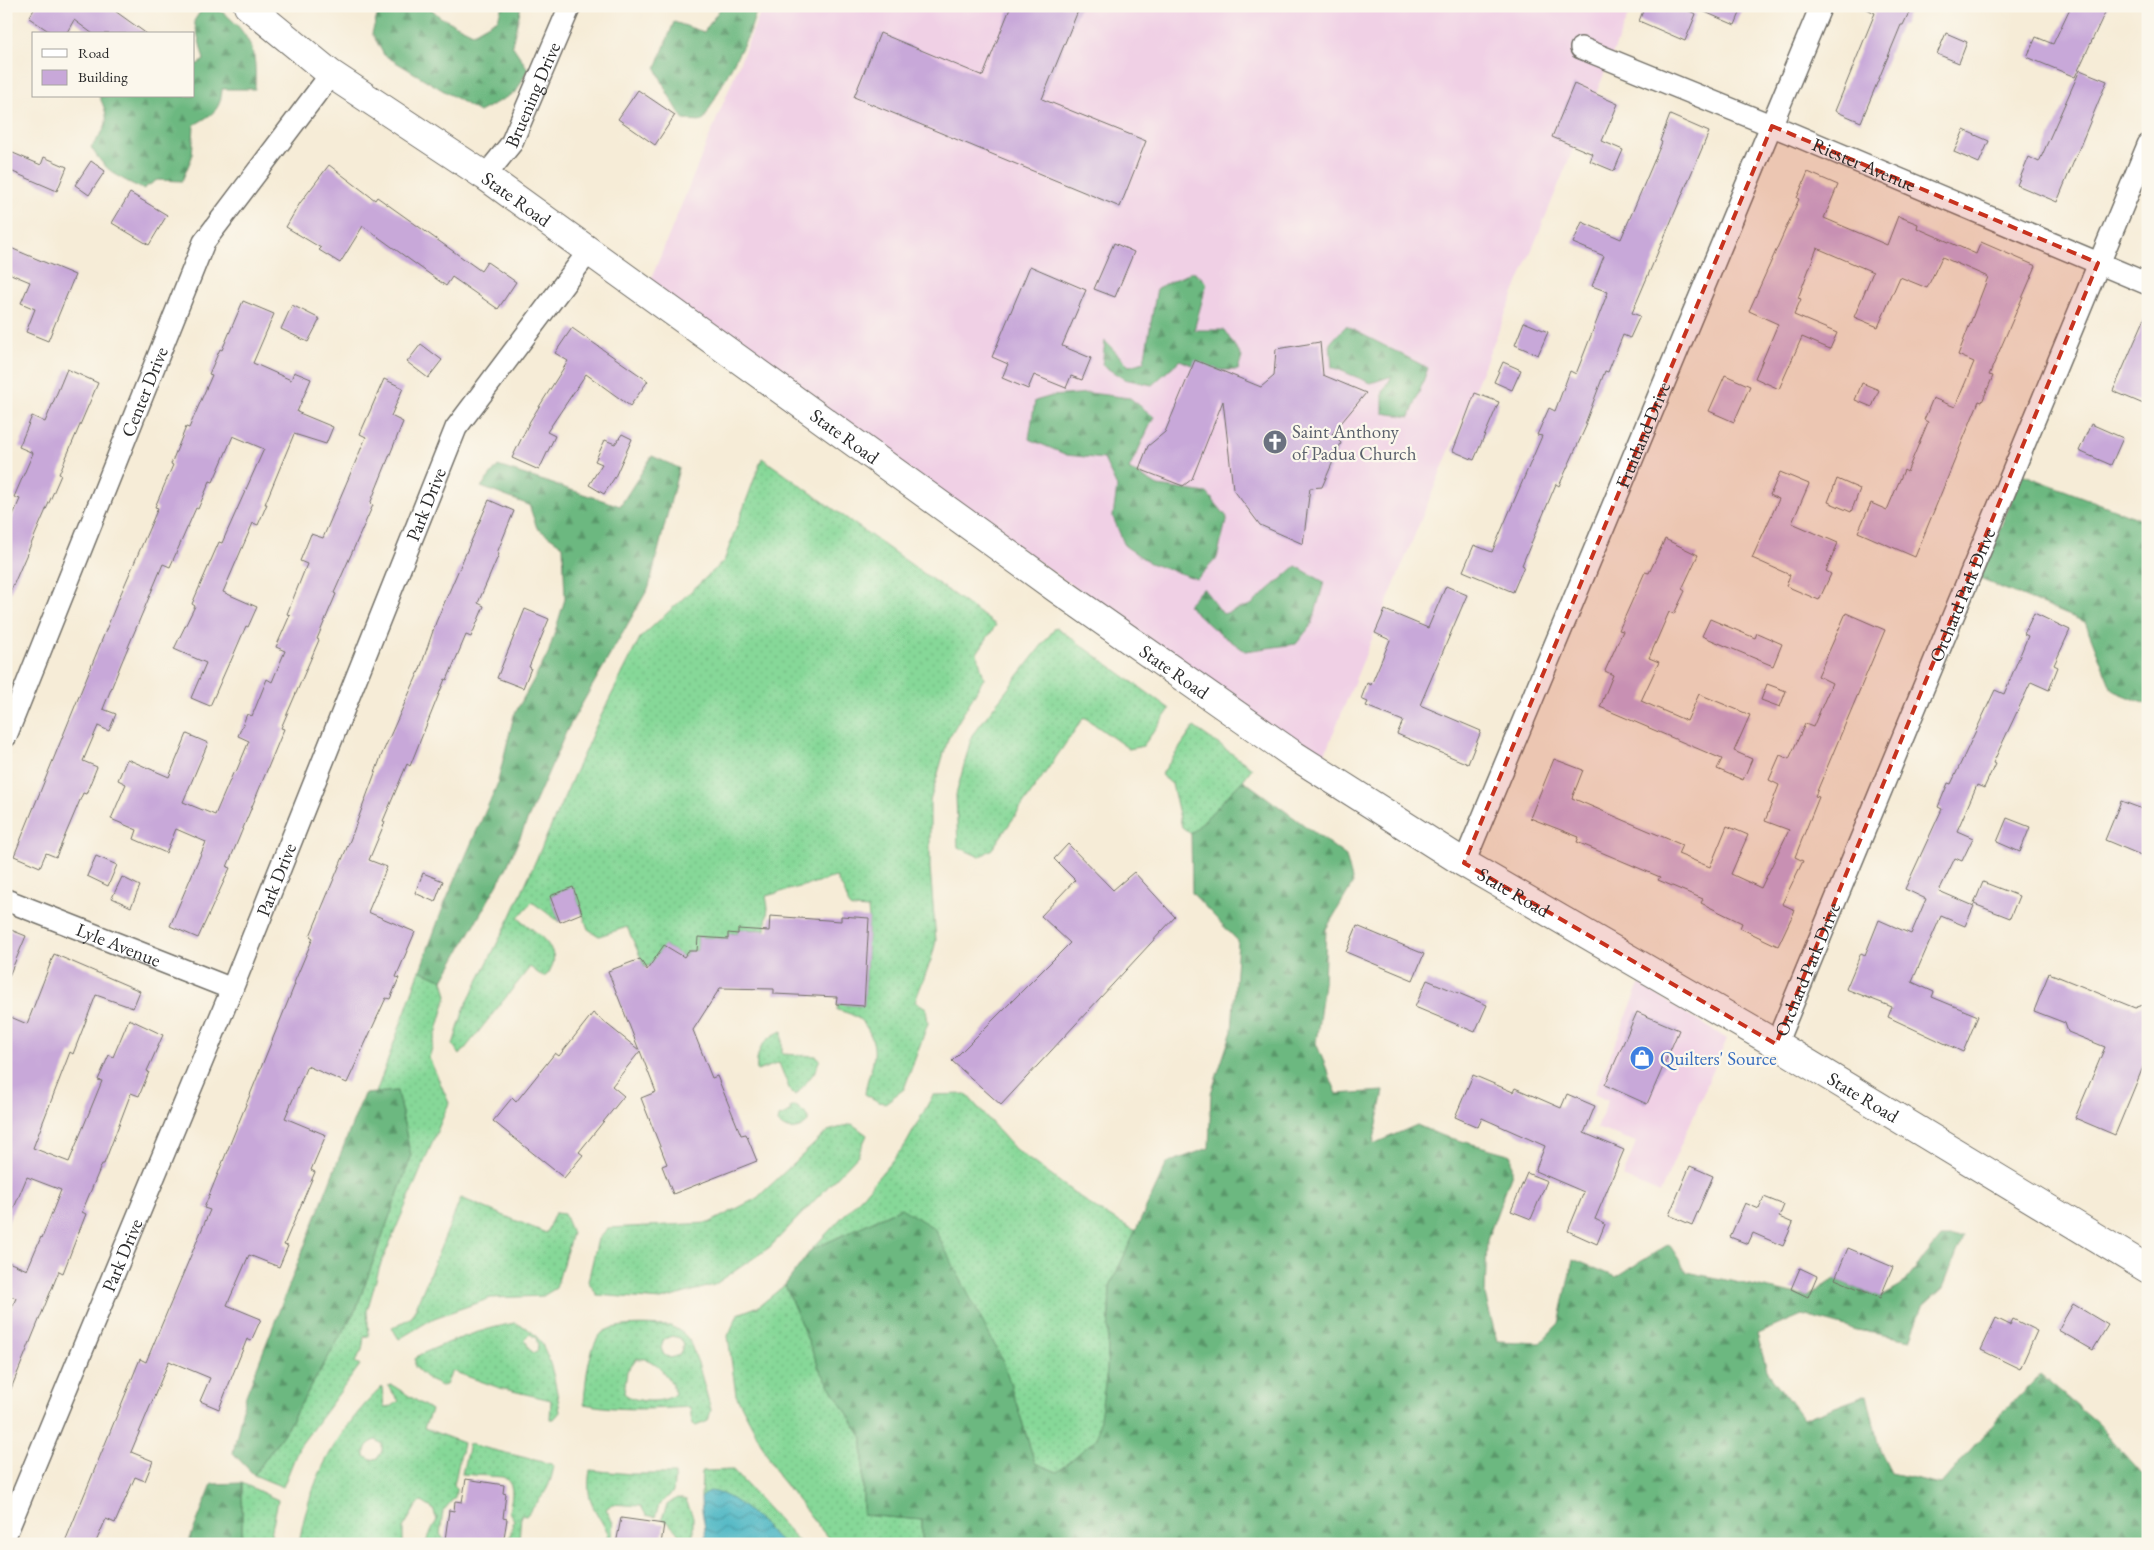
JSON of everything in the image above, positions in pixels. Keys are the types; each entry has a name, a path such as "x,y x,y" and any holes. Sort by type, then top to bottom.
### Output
{"main road":[{"name":"State Road","path":"259,10 331,74 485,176 876,460 1197,689 1294,755 1464,863 1776,1044 2148,1269"}],"street":[{"name":"Bruening Drive","path":"485,176 511,144 570,6"},
{"name":"Fruitland Drive","path":"1464,863 1821,6"},
{"name":"Riester Avenue","path":"1581,48 2148,284"},
{"name":"Center Drive","path":"6,736 204,242 331,74"},
{"name":"Orchard Park Drive","path":"1776,1044 2148,145"},
{"name":"Park Drive","path":"6,1534 232,989 456,428 589,251"},
{"name":"Lyle Avenue","path":"6,900 232,989"}],"highlighted area":[{"path":"1772,126 2098,263 1776,1044 1464,863"}],"shaded area":[{"path":"763,6 1632,6 1321,763 649,284"},
{"path":"1640,984 1727,1039 1660,1193 1623,1177 1636,1142 1597,1128 1608,1101 1594,1094"}],"green space":[{"path":"204,6 220,11 236,24 252,49 255,61 255,89 222,89 220,102 214,111 194,125 192,157 182,181 157,180 143,189 113,173 91,147 101,134 106,123 105,111 100,98 195,98 195,64 204,60 194,21"},
{"path":"380,6 428,6 440,17 473,33 498,19 502,6 521,6 512,45 528,69 516,92 479,112 384,55 372,33"},
{"path":"722,6 758,6 749,34 703,121 684,120 668,94 656,68 674,22 704,32"},
{"path":"1193,271 1207,283 1194,330 1224,330 1242,357 1238,370 1203,370 1180,360 1152,385 1124,379 1102,365 1105,341 1129,366 1144,362 1157,288"},
{"path":"1346,326 1428,368 1410,417 1383,413 1383,392 1392,376 1371,383 1332,367 1330,343"},
{"path":"1090,393 1130,398 1154,417 1129,469 1158,486 1207,493 1227,517 1217,558 1197,579 1150,563 1125,546 1113,517 1117,487 1104,459 1067,455 1029,439 1035,401 1052,396"},
{"path":"652,456 679,468 649,587 567,730 506,869 443,980 420,970 444,905 497,785 514,715 548,654 565,599 563,546 537,528 529,505 481,487 498,466 620,506"},
{"path":"762,458 996,625 977,653 984,678 948,739 930,801 930,868 936,941 931,960 915,1001 926,1008 928,1023 904,1089 885,1103 879,1102 865,1094 874,1054 872,1037 858,1018 837,1010 838,1004 864,1006 869,918 868,909 849,906 847,897 836,877 766,896 768,908 765,930 738,929 738,934 728,933 728,939 698,937 697,951 688,951 684,957 664,945 651,965 645,967 627,927 599,936 588,929 573,887 550,896 560,922 532,902 518,918 537,933 549,946 553,953 554,961 550,971 543,977 530,967 460,1055 453,1045 464,1009 511,916 595,728 640,638 724,561"},
{"path":"2022,474 2148,522 2148,705 2112,690 2085,622 1980,579"},
{"path":"1296,566 1324,582 1312,624 1296,644 1245,651 1215,630 1187,605 1203,588 1223,614 1251,605"},
{"path":"1056,627 1170,709 1143,746 1129,749 1084,717 992,849 980,857 958,847 956,795 972,735"},
{"path":"1194,727 1252,768 1243,780 1191,834 1182,827 1172,784 1161,775"},
{"path":"1243,780 1346,856 1353,883 1326,929 1324,983 1316,1043 1337,1094 1384,1091 1373,1144 1417,1125 1440,1135 1512,1155 1512,1173 1487,1240 1485,1295 1497,1341 1540,1343 1559,1323 1573,1259 1616,1277 1669,1244 1687,1272 1808,1297 1835,1279 1880,1298 1901,1286 1941,1237 1963,1237 1943,1288 1923,1306 1910,1340 1857,1330 1802,1315 1757,1334 1767,1371 1803,1419 1867,1395 1880,1451 1891,1473 1941,1484 2004,1411 2040,1375 2097,1423 2148,1480 2148,1544 922,1544 922,1520 863,1515 863,1438 820,1370 785,1285 811,1250 901,1208 934,1228 1003,1361 1035,1463 1057,1472 1097,1438 1107,1371 1110,1286 1167,1163 1209,1148 1211,1093 1232,1031 1238,941 1192,893 1191,834"},
{"path":"420,970 443,980 447,996 429,1058 449,1103 380,1266 367,1311 369,1336 364,1337 362,1350 355,1362 360,1365 299,1447 283,1487 254,1475 284,1433 356,1309 411,1157 397,1091 376,1093"},
{"path":"782,1031 782,1054 816,1056 820,1059 814,1073 796,1095 791,1093 779,1063 757,1071 759,1051 762,1046 770,1037"},
{"path":"397,1091 411,1157 356,1309 284,1433 254,1475 233,1453 245,1398 364,1094"},
{"path":"966,1094 1015,1149 1099,1211 1136,1231 1110,1286 1107,1371 1098,1438 1057,1472 1035,1463 1003,1361 901,1208 811,1250 864,1194 906,1144 933,1095"},
{"path":"796,1106 808,1116 808,1122 797,1129 785,1128 778,1123 779,1117 791,1112 790,1108"},
{"path":"852,1124 867,1135 858,1155 770,1247 714,1285 661,1300 597,1295 588,1281 598,1239 608,1228 709,1223 757,1198 828,1131"},
{"path":"461,1198 546,1233 555,1213 564,1214 572,1233 556,1288 543,1296 491,1298 434,1318 399,1339 392,1328 412,1317"},
{"path":"785,1285 820,1370 863,1438 863,1515 922,1520 922,1544 833,1544 779,1477 736,1395 728,1336 738,1314 759,1306"},
{"path":"515,1323 531,1331 541,1342 545,1351 552,1372 560,1412 554,1419 550,1419 551,1400 500,1388 452,1371 446,1385 442,1386 429,1380 415,1367 415,1359 419,1355 466,1336","holes":["530,1334 536,1338 538,1345 537,1352 534,1353 529,1349 525,1339"]},
{"path":"625,1326 671,1326 683,1333 689,1340 698,1363 711,1410 708,1421 696,1426 692,1424 690,1407 623,1409 584,1404 590,1357 597,1339 602,1333 616,1327","holes":["672,1336 680,1338 684,1345 679,1355 671,1358 664,1355 661,1348 664,1339","636,1359 646,1359 656,1365 669,1379 675,1394 657,1401 649,1401 634,1399 624,1393 627,1371"]},
{"path":"392,1385 431,1410 424,1428 463,1443 454,1485 457,1488 455,1497 443,1511 440,1534 444,1540 448,1541 448,1544 425,1544 437,1520 433,1509 422,1502 418,1503 403,1528 403,1544 299,1544 310,1499 327,1458 351,1421 382,1387 384,1407 392,1406 399,1401 388,1386","holes":["376,1440 382,1444 382,1451 378,1458 371,1460 365,1456 366,1448 371,1442"]},
{"path":"469,1444 554,1466 550,1482 544,1493 526,1516 521,1515 520,1544 508,1544 514,1520 509,1512 512,1488 507,1480 503,1477 462,1474"},
{"path":"590,1470 630,1474 675,1474 673,1492 659,1505 655,1517 646,1515 641,1506 612,1504 606,1509 613,1523 610,1544 605,1544 608,1533 590,1497"},
{"path":"733,1470 801,1544 783,1544 762,1524 708,1491 701,1498 702,1471"},
{"path":"242,1483 278,1500 269,1544 242,1544"},
{"path":"242,1483 242,1544 188,1544 212,1484"},
{"path":"677,1498 686,1500 693,1517 693,1544 681,1544 678,1533 662,1518 667,1505"}],"water":[{"path":"708,1491 728,1497 738,1503 758,1519 783,1544 705,1544 701,1498"}],"building":[{"path":"36,6 108,6 144,32 90,32 74,20 67,32 50,32 29,18"},
{"path":"1011,6 1080,6 1042,99 1146,141 1120,207 854,97 880,33 983,76"},
{"path":"1645,6 1678,6 1696,14 1685,41 1639,21"},
{"path":"1691,6 1743,6 1735,25"},
{"path":"1861,6 1912,6 1903,25 1901,25 1861,122 1835,111 1875,13"},
{"path":"2071,6 2108,6 2075,77 2027,57 2036,37 2053,44"},
{"path":"1946,33 1967,42 1959,63 1937,54"},
{"path":"2080,70 2107,81 2057,202 2017,185 2029,157 2039,162"},
{"path":"1574,84 1618,104 1602,141 1623,150 1614,171 1590,161 1593,154 1552,137"},
{"path":"638,90 675,115 655,145 618,119"},
{"path":"1670,115 1709,132 1632,313 1640,316 1630,338 1623,335 1608,372 1605,371 1585,424 1587,424 1559,486 1556,484 1522,565 1524,566 1513,592 1463,571 1474,545 1492,552 1542,436 1537,435 1549,408 1555,411 1570,371 1576,374 1608,292 1592,286 1604,256 1573,243 1582,222 1621,239 1662,142 1660,141"},
{"path":"1964,130 1989,141 1979,163 1954,152"},
{"path":"6,150 41,165 44,157 67,167 57,191 6,169"},
{"path":"91,161 105,171 89,195 75,185"},
{"path":"329,165 375,200 377,197 481,271 487,262 516,282 498,309 452,277 446,286 363,226 340,263 319,250 321,248 286,227 300,203"},
{"path":"1808,172 1838,185 1824,218 1887,245 1898,216 1918,224 1917,228 1976,254 1981,242 2036,266 1989,375 1993,376 1982,402 1979,401 1915,557 1858,532 1871,503 1887,510 1904,470 1907,472 1928,422 1924,420 1933,398 1955,407 1974,362 1958,355 1988,277 1942,257 1927,288 1900,277 1878,327 1854,317 1873,272 1817,248 1798,298 1801,299 1794,315 1837,333 1830,349 1802,337 1779,389 1755,378 1778,324 1749,311 1799,199 1797,198"},
{"path":"130,193 167,215 149,245 112,223"},
{"path":"1114,243 1134,252 1115,297 1094,289"},
{"path":"6,246 75,275 48,341 26,332 35,309 21,303 30,282 6,272"},
{"path":"1030,266 1086,290 1062,346 1091,358 1082,380 1071,376 1066,388 1034,375 1028,389 1002,378 1008,364 992,357"},
{"path":"243,301 274,314 253,363 291,380 294,372 311,379 297,412 333,427 326,444 294,434 258,525 253,523 223,592 257,607 248,627 246,626 210,706 191,698 206,663 174,649 195,606 192,604 219,542 222,543 264,449 233,436 213,482 210,481 198,509 196,508 170,567 163,564 121,664 103,709 116,714 109,731 98,726 83,761 97,767 86,794 83,793 56,857 46,853 40,867 14,856 119,598 158,508 155,507 173,465 171,464 186,427 189,428 212,375 209,374 220,349 222,350"},
{"path":"292,305 320,319 308,342 281,329"},
{"path":"2148,311 2148,406 2113,391"},
{"path":"1524,322 1548,332 1538,355 1515,345"},
{"path":"572,328 648,381 630,406 586,374 547,432 555,436 539,470 512,458 530,421 568,361 555,353"},
{"name":"Saint Anthony of Padua Church","path":"1320,342 1323,375 1366,393 1332,434 1341,443 1322,487 1310,488 1303,544 1260,525 1233,489 1223,401 1192,479 1183,486 1139,469 1148,446 1165,432 1195,360 1261,387 1274,376 1276,349"},
{"path":"421,344 442,360 428,378 407,362"},
{"path":"1503,362 1521,370 1512,390 1494,382"},
{"path":"67,369 98,383 59,474 61,475 6,602 6,531 20,499 14,497 33,453 19,447 32,416 45,422"},
{"path":"1725,375 1750,386 1734,422 1709,411"},
{"path":"384,379 403,388 391,416 403,422 370,504 373,505 334,593 336,594 317,639 319,640 281,728 284,729 227,867 230,868 198,938 170,926 206,842 176,829 166,853 134,839 137,830 111,819 126,784 118,780 127,759 169,777 187,734 208,743 183,802 215,815 249,741 238,736 247,714 252,716 267,679 272,682 285,651 276,647 290,615 287,614 307,564 300,561 311,534 323,538 366,437 360,434"},
{"path":"1862,383 1879,390 1872,407 1855,400"},
{"path":"1475,393 1499,402 1474,460 1453,451"},
{"path":"2091,424 2123,438 2111,465 2079,451"},
{"path":"622,434 632,439 615,477 604,494 589,485 602,464 595,461 605,440 615,444"},
{"path":"1780,472 1809,484 1792,523 1838,543 1826,571 1831,574 1819,600 1786,586 1790,575 1752,558 1779,499 1770,495"},
{"path":"1837,479 1860,489 1851,512 1828,502"},
{"path":"489,500 514,511 497,553 499,554 478,603 484,606 471,637 466,635 447,680 445,679 410,766 407,764 383,821 385,822 369,860 387,867 368,912 415,932 396,977 399,978 390,999 386,998 347,1083 307,1066 285,1118 326,1135 311,1170 315,1172 284,1245 288,1246 279,1267 249,1255 227,1305 261,1319 251,1341 247,1339 219,1409 200,1401 210,1378 169,1361 131,1452 153,1461 145,1481 135,1477 115,1523 106,1519 95,1544 64,1544 140,1359 146,1362 210,1210 204,1208 313,938 310,936 351,838 382,754 420,669 436,622"},
{"path":"1665,539 1698,555 1682,589 1685,591 1674,614 1669,612 1649,658 1659,662 1641,701 1687,721 1699,694 1750,715 1734,751 1752,759 1743,780 1717,769 1722,759 1600,707 1613,675 1605,671 1623,631 1619,630 1645,572 1649,573"},
{"path":"1446,586 1467,595 1420,705 1481,731 1468,764 1397,734 1403,721 1366,706 1368,702 1361,699 1367,683 1371,685 1390,640 1375,633 1385,610 1428,628"},
{"path":"525,609 549,619 529,667 531,668 523,688 497,678"},
{"path":"1846,613 1885,630 1815,796 1819,797 1795,857 1803,861 1782,904 1795,910 1778,946 1740,928 1742,923 1701,903 1703,899 1658,880 1660,877 1577,842 1579,837 1530,818 1554,759 1583,770 1572,798 1682,845 1678,854 1710,867 1727,826 1748,835 1731,874 1761,888 1789,830 1765,821 1779,785 1769,780 1780,755 1789,759 1805,724 1813,727 1832,683 1818,676"},
{"path":"2034,613 2070,630 2054,665 2058,667 2049,690 2031,682 1993,763 1995,764 1984,788 1977,785 1957,831 1973,838 1962,861 1955,858 1939,891 1974,906 1965,926 1941,916 1912,982 1934,992 1932,997 1978,1016 1963,1052 1888,1017 1892,1007 1846,989 1861,953 1865,955 1879,920 1911,934 1926,899 1905,889 1942,809 1938,807 1948,783 1951,784 1995,690 2004,694 2028,636 2024,634"},
{"path":"1710,619 1755,638 1757,633 1782,644 1773,666 1702,636"},
{"path":"1767,684 1786,691 1780,707 1761,700"},
{"path":"2121,801 2148,811 2148,858 2105,840"},
{"path":"2007,818 2030,827 2020,852 1997,842"},
{"path":"1068,844 1113,890 1134,872 1175,917 1001,1105 952,1061 1070,943 1041,916 1075,880 1054,859"},
{"path":"96,856 117,865 108,886 87,876"},
{"path":"423,873 443,881 435,902 415,893"},
{"path":"122,877 140,886 131,907 112,898"},
{"path":"1983,882 2019,896 2010,918 1974,904"},
{"path":"573,887 582,913 560,922 550,896"},
{"path":"770,916 841,921 841,916 869,918 864,1006 836,1004 837,997 774,994 774,989 720,988 693,1030 712,1078 717,1076 741,1135 746,1134 757,1161 673,1194 662,1166 667,1164 641,1098 656,1092 640,1051 612,1086 624,1096 579,1152 583,1155 564,1178 493,1121 512,1098 516,1102 555,1053 559,1056 593,1013 639,1050 608,971 640,959 647,970 664,945 684,957 688,951 697,951 698,937 728,939 728,933 738,934 738,929 769,931"},
{"path":"1357,926 1424,954 1413,980 1346,952"},
{"path":"6,928 26,936 6,983"},
{"path":"54,954 140,991 133,1008 96,995 73,1054 70,1052 33,1148 69,1162 102,1081 98,1080 109,1055 113,1057 129,1019 163,1035 147,1071 149,1072 139,1096 131,1093 104,1164 102,1164 82,1212 86,1214 63,1273 59,1271 6,1401 6,1322 16,1298 6,1294 6,1261 27,1270 61,1190 27,1177 6,1227 6,1015 27,1024"},
{"path":"2049,973 2135,1008 2148,1003 2148,1055 2115,1135 2075,1118 2105,1047 2068,1032 2065,1023 2034,1011"},
{"path":"1427,980 1487,1005 1475,1032 1415,1007"},
{"name":"Quilters' Source","path":"1637,1012 1679,1030 1647,1104 1605,1085"},
{"path":"1473,1075 1513,1092 1515,1088 1561,1108 1567,1094 1595,1106 1584,1133 1624,1150 1595,1219 1605,1224 1597,1244 1568,1231 1584,1192 1535,1171 1545,1146 1482,1118 1478,1127 1455,1117"},
{"path":"1690,1166 1713,1176 1692,1225 1669,1215"},
{"path":"1527,1173 1547,1181 1531,1219 1511,1211"},
{"path":"1764,1197 1784,1205 1779,1217 1793,1223 1783,1246 1753,1233 1748,1244 1730,1237 1745,1203 1759,1209"},
{"path":"1848,1248 1893,1267 1880,1298 1835,1279"},
{"path":"1800,1268 1817,1276 1808,1297 1791,1289"},
{"path":"2073,1304 2108,1325 2093,1350 2058,1330"},
{"path":"1996,1318 2010,1325 2013,1319 2037,1331 2020,1369 1981,1350"},
{"path":"466,1479 504,1485 503,1493 506,1494 503,1518 507,1519 503,1544 448,1544 448,1541 445,1540 449,1510 454,1511 455,1501 462,1502"},
{"path":"621,1518 664,1524 661,1544 616,1544"}],"place":[{"name":"Saint Anthony of Padua Church","path":"1275,442"},
{"name":"Quilters' Source","path":"1642,1058"}]}
